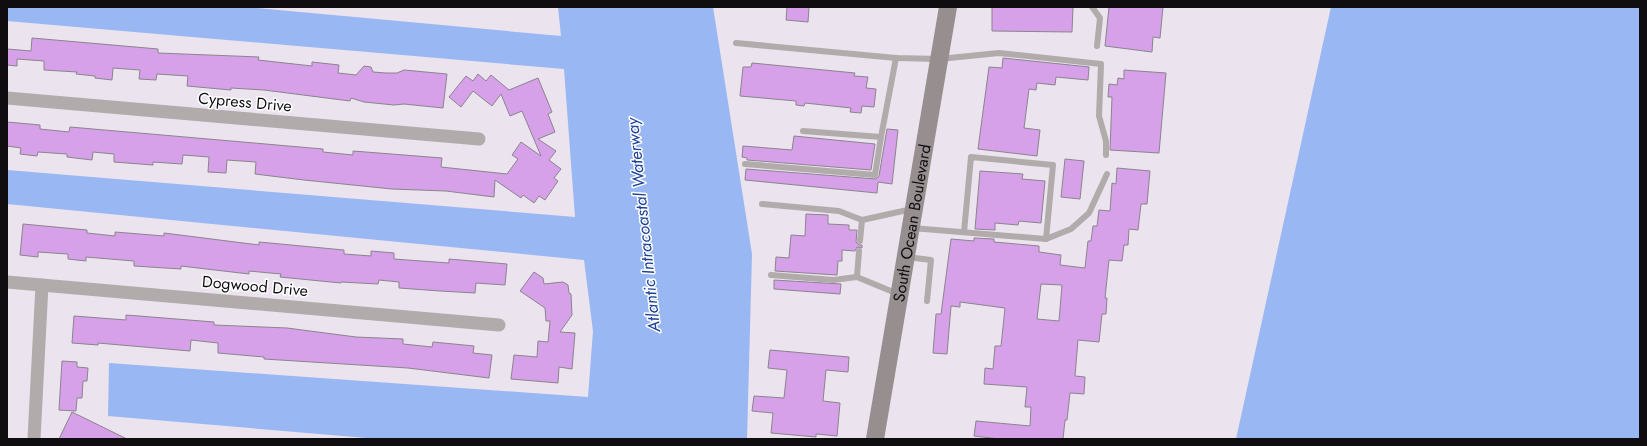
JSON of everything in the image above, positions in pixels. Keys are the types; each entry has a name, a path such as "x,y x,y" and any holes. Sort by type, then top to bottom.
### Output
{"main road":[{"name":"South Ocean Boulevard","path":"875,439 948,7"}],"street":[{"name":"Cypress Drive","path":"7,98 479,139"},
{"name":"Dogwood Drive","path":"7,282 499,325"},
{"path":"34,439 42,285"}],"lane":[{"path":"1092,7 1100,18 1097,46"},
{"path":"736,43 896,58 939,59 999,53 1101,64 1099,116 1106,141 1106,155"},
{"path":"745,164 875,175 896,58"},
{"path":"803,131 881,137"},
{"path":"964,232 971,157 1053,165 1046,239"},
{"path":"910,228 1046,239 1071,229 1089,213 1107,174"},
{"path":"762,204 839,211 862,220 913,209"},
{"path":"860,241 862,220"},
{"path":"857,278 859,251"},
{"path":"905,257 931,260 927,301"},
{"path":"770,275 833,280 857,278 899,295"}],"water":[{"name":"Atlantic Intracoastal Waterway","path":"7,7 245,7 561,36 558,7 713,7 752,254 747,439 378,439 108,416 109,363 588,397 593,331 584,260 7,204 7,170 575,217 564,69 7,21"},
{"path":"1331,7 1640,7 1640,439 1236,439"}],"building":[{"path":"787,7 809,7 808,22 786,20"},
{"path":"992,7 1073,7 1072,32 992,31"},
{"path":"1109,7 1163,7 1160,38 1153,37 1152,52 1105,46"},
{"path":"32,38 158,49 158,53 259,57 258,60 312,66 312,62 339,65 338,73 356,75 364,66 371,67 373,72 397,73 404,70 447,74 443,108 364,102 351,98 350,101 264,90 231,88 231,90 187,86 188,76 157,74 156,80 139,79 140,70 113,68 112,80 76,74 77,72 44,70 44,61 17,59 17,66 7,65 7,49 31,51"},
{"path":"1003,58 1089,67 1088,80 1056,77 1055,85 1037,83 1036,90 1029,89 1024,128 1040,130 1037,156 978,149 989,67 1002,68"},
{"path":"752,63 855,73 854,76 868,77 866,88 876,89 874,107 862,106 861,113 850,112 851,108 805,103 804,106 796,105 796,101 740,96 743,67 751,67"},
{"path":"1124,70 1166,73 1159,153 1110,150 1112,97 1108,97 1109,84 1117,85 1118,78 1124,79"},
{"path":"478,74 486,81 491,75 509,90 538,78 552,112 548,114 555,132 538,139 556,151 549,160 561,169 554,178 558,181 545,200 539,196 534,203 523,195 521,198 495,180 494,197 446,191 392,189 255,174 256,162 227,160 226,173 208,172 209,157 183,155 182,164 153,162 153,165 114,162 114,154 93,152 92,160 67,157 67,154 38,152 37,156 20,154 21,148 7,146 7,122 40,125 40,129 69,132 70,127 323,149 323,152 353,155 353,151 442,158 441,167 507,174 518,159 512,155 521,142 541,156 522,111 510,116 501,94 492,106 473,91 461,107 449,97 466,76 473,81"},
{"path":"887,129 898,130 892,184 878,182 877,193 745,180 746,169 876,179 879,176"},
{"path":"794,136 875,144 871,170 747,160 747,158 742,157 743,146 792,150"},
{"path":"1065,159 1084,161 1080,199 1061,197"},
{"path":"1117,168 1150,171 1147,204 1141,204 1138,230 1129,229 1128,245 1124,245 1122,261 1109,260 1105,298 1107,298 1106,314 1102,314 1099,342 1078,340 1075,376 1085,377 1084,394 1070,393 1063,439 999,439 974,436 976,421 1030,426 1031,407 1025,407 1027,387 984,384 985,368 993,369 995,346 1001,346 1005,308 960,302 960,307 951,306 947,354 933,353 936,314 941,314 951,239 974,241 974,238 994,239 994,242 1039,246 1039,252 1061,255 1060,265 1085,268 1088,241 1091,241 1093,226 1097,226 1099,210 1110,211 1112,183 1116,184","holes":["1041,284 1062,285 1059,321 1037,319"]},
{"path":"980,171 1023,174 1022,179 1045,181 1041,223 1019,221 1018,225 995,223 995,230 975,229"},
{"path":"806,214 828,215 828,224 849,225 849,230 857,230 856,242 859,245 862,245 862,248 857,247 855,251 842,250 842,261 838,261 837,275 775,271 776,257 789,258 791,235 805,236"},
{"path":"23,224 87,230 87,233 115,236 115,232 164,236 164,233 259,245 259,242 344,250 344,254 371,256 371,251 394,253 394,259 449,263 449,259 507,264 505,285 476,283 475,293 440,291 399,288 399,282 379,280 378,284 341,283 280,277 281,274 249,271 249,274 181,266 181,269 134,266 134,261 86,257 86,261 68,259 68,254 38,252 38,257 20,255"},
{"path":"534,272 543,278 544,284 563,282 568,285 569,293 571,294 572,315 560,332 575,333 572,369 559,367 558,383 511,379 514,355 537,357 538,341 548,342 550,321 546,321 545,308 520,291"},
{"path":"774,280 841,284 840,294 774,289"},
{"path":"126,315 214,322 214,325 287,328 356,337 403,339 403,344 432,347 433,342 474,346 473,353 492,355 489,378 408,368 264,359 264,357 218,353 218,343 191,340 190,351 98,343 98,345 72,343 74,316 126,320"},
{"path":"770,350 849,357 848,372 826,370 823,401 840,403 837,436 816,434 816,437 771,433 773,413 752,411 754,396 784,398 787,370 768,368"},
{"path":"62,361 77,362 77,367 88,368 87,381 83,381 82,398 77,398 76,411 59,410"},
{"path":"72,412 127,439 59,439"}]}
